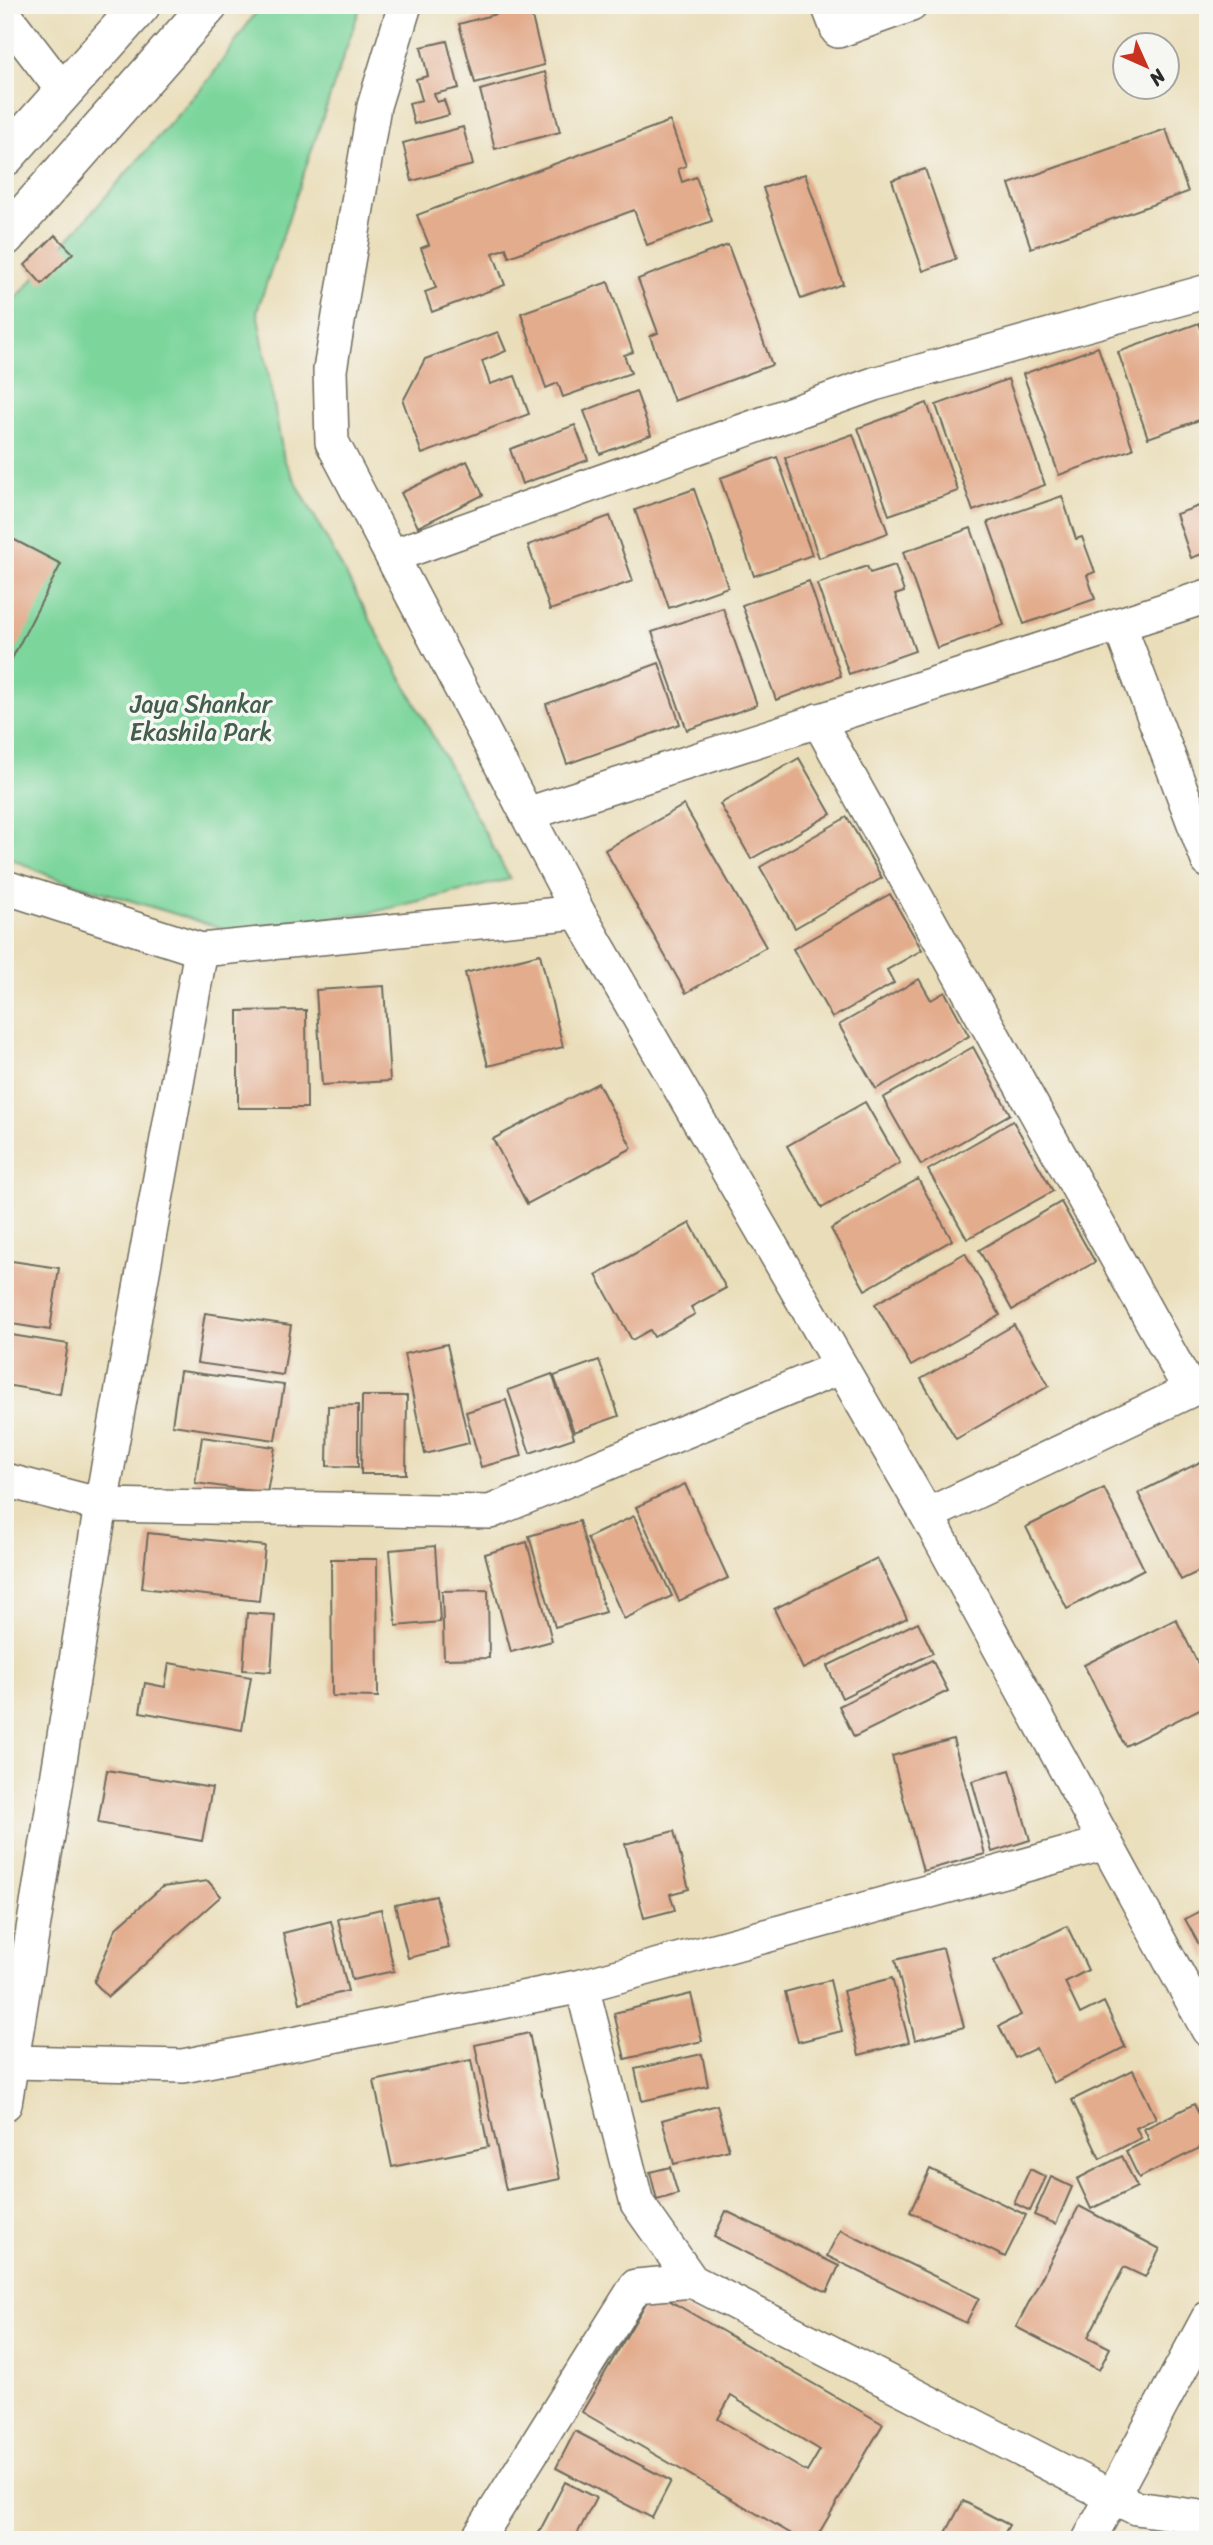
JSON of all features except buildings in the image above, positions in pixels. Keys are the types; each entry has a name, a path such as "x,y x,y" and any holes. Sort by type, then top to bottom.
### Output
{"main road":[{"path":"5,157 141,5"},
{"path":"5,237 209,5"}],"street":[{"path":"405,5 374,106 330,370 332,443 578,912 927,1515 1208,2030"},
{"path":"828,5 838,32 911,5"},
{"path":"5,15 64,92"},
{"path":"392,556 874,384 1208,291"},
{"path":"527,814 1208,596"},
{"path":"1119,624 1205,844"},
{"path":"818,720 1199,1386 927,1515"},
{"path":"5,887 201,950 578,912"},
{"path":"5,2104 101,1505 201,950"},
{"path":"5,1480 101,1505 490,1512 841,1367"},
{"path":"13,2062 183,2066 582,1986 1106,1843"},
{"path":"582,1986 637,2203 692,2281 1136,2508 1208,2518"},
{"path":"477,2540 636,2286 692,2281"},
{"path":"1089,2540 1208,2318"}],"green space":[{"name":"Jaya Shankar Ekashila Park","path":"261,5 361,5 257,311 284,460 510,879 374,912 234,932 50,876 5,856 5,311 211,77"}]}
